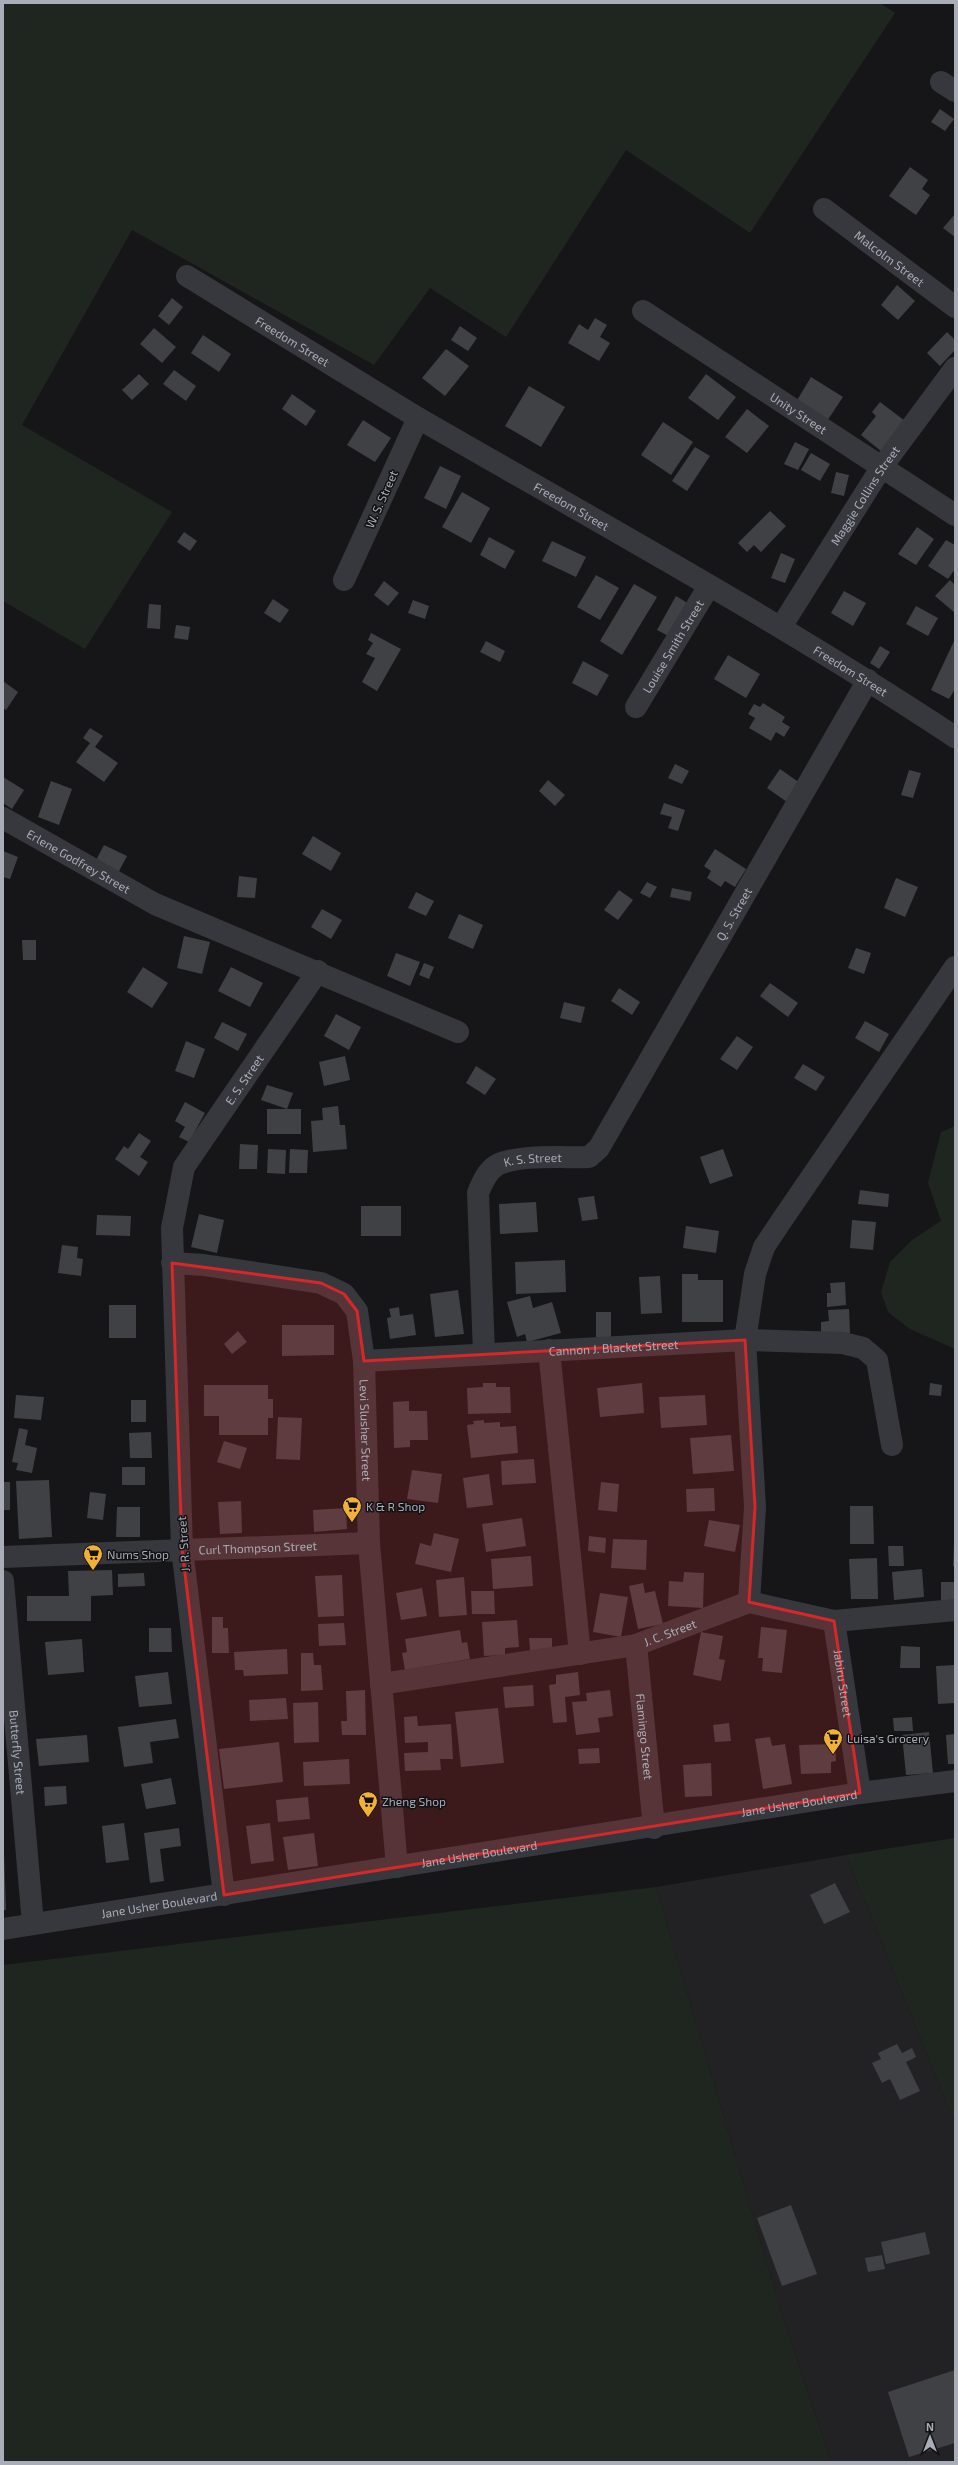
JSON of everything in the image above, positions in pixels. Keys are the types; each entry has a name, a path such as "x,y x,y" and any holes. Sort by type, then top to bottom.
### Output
{"street":[{"name":"Malcolm Street","path":"824,209 955,307"},
{"name":"Freedom Street","path":"187,276 418,418 781,627 868,680 955,737"},
{"name":"Unity Street","path":"643,311 955,515"},
{"name":"Maggie Collins Street","path":"781,627 881,468 955,368"},
{"name":"W. S. Street","path":"344,580 418,418"},
{"name":"Louise Smith Street","path":"636,708 709,586"},
{"name":"Q. S. Street","path":"599,1148 868,680"},
{"name":"Erlene Godfrey Street","path":"3,818 155,904 318,971 458,1032"},
{"path":"955,967 764,1247 755,1274 745,1340 755,1507 749,1602 834,1621 955,1610"},
{"name":"E. S. Street","path":"178,1191 184,1167 318,971"},
{"name":"K. S. Street","path":"484,1353 478,1192 485,1177 497,1165 519,1160 589,1157 599,1148"},
{"name":"J. R. Street","path":"178,1191 172,1228 172,1262 182,1549 224,1895"},
{"name":"Levi Slusher Street","path":"172,1262 204,1265 322,1283 344,1294 357,1311 364,1361 369,1543 398,1867"},
{"name":"Cannon J. Blacket Street","path":"364,1361 484,1353 745,1340 842,1343 863,1348 877,1360 892,1446"},
{"path":"549,1350 580,1654"},
{"name":"Curl Thompson Street","path":"3,1557 369,1543"},
{"name":"Butterfly Street","path":"3,1581 33,1924"},
{"name":"J. C. Street","path":"381,1684 636,1645 749,1602"},
{"name":"Jabiru Street","path":"834,1621 860,1793"},
{"name":"Flamingo Street","path":"636,1645 654,1828"},
{"name":"Jane Usher Boulevard","path":"3,1929 654,1828 860,1793 955,1781"}],"highlighted area":[{"path":"172,1263 321,1283 344,1294 357,1311 364,1361 745,1340 755,1507 749,1602 834,1621 860,1793 224,1895 182,1549"}],"shaded area":[{"path":"3,3 880,3 895,13 750,233 626,150 506,337 430,288 374,365 132,230 22,425 172,512 85,649 3,601"},
{"path":"955,1126 955,1349 910,1329 888,1312 881,1292 890,1262 912,1240 941,1221 928,1183 941,1132"},
{"path":"955,1838 955,2123 846,1855"},
{"path":"846,1855 955,2123 955,2462 831,2462 782,2314 656,1887"},
{"path":"656,1887 782,2314 831,2462 3,2462 3,1965"}],"building":[{"path":"940,109 954,119 945,131 931,122"},
{"path":"910,167 928,180 922,189 930,195 916,215 889,196"},
{"path":"955,214 955,237 943,228"},
{"path":"897,285 915,301 898,320 881,305"},
{"path":"172,298 183,307 169,325 158,316"},
{"path":"595,318 607,325 600,337 610,343 599,361 568,343 579,324 588,330"},
{"path":"460,326 477,338 468,351 451,340"},
{"path":"154,328 176,347 162,363 140,344"},
{"path":"947,332 955,340 955,350 940,366 927,353"},
{"path":"203,335 231,354 219,372 191,353"},
{"path":"446,349 469,366 445,396 422,378"},
{"path":"174,370 196,386 186,401 163,384"},
{"path":"139,374 149,384 132,400 122,390"},
{"path":"706,374 736,397 718,420 688,398"},
{"path":"811,377 843,397 827,421 796,402"},
{"path":"529,386 565,407 541,447 505,426"},
{"path":"292,394 316,411 306,426 282,409"},
{"path":"880,402 905,421 881,451 861,435 876,416 872,412"},
{"path":"747,409 769,426 747,453 725,437"},
{"path":"363,420 391,438 375,462 347,445"},
{"path":"663,422 693,442 671,475 641,455"},
{"path":"795,442 809,449 798,470 784,464"},
{"path":"695,447 710,456 687,491 672,481"},
{"path":"811,453 830,464 820,481 801,470"},
{"path":"440,466 461,476 446,509 424,498"},
{"path":"836,472 849,475 844,496 831,493"},
{"path":"462,492 490,508 471,543 442,527"},
{"path":"770,511 786,526 761,552 754,545 747,552 738,543"},
{"path":"917,527 934,539 916,565 898,554"},
{"path":"184,532 197,541 190,551 177,542"},
{"path":"489,537 515,551 505,569 480,555"},
{"path":"946,540 955,545 955,569 948,579 928,566"},
{"path":"552,541 586,557 576,577 542,561"},
{"path":"781,553 795,559 785,583 771,578"},
{"path":"596,575 619,588 600,620 577,607"},
{"path":"950,580 955,585 955,613 935,596"},
{"path":"384,581 399,593 388,606 374,595"},
{"path":"634,584 657,597 622,655 600,641"},
{"path":"844,591 866,603 853,626 831,613"},
{"path":"676,596 694,607 676,640 657,630"},
{"path":"273,599 289,610 280,623 264,613"},
{"path":"413,600 429,606 425,619 408,613"},
{"path":"149,604 161,605 160,629 147,628"},
{"path":"916,606 938,618 928,636 906,624"},
{"path":"176,625 190,627 188,640 174,638"},
{"path":"371,633 401,649 377,691 362,682 375,658 366,654 373,643 368,640"},
{"path":"955,639 955,689 949,699 931,690"},
{"path":"486,641 505,651 500,662 480,652"},
{"path":"880,646 890,652 879,669 870,663"},
{"path":"728,655 760,674 746,698 714,679"},
{"path":"583,661 609,675 597,696 572,683"},
{"path":"3,681 18,692 6,710 3,708"},
{"path":"763,703 785,717 782,722 790,727 784,737 776,732 771,741 749,728 755,718 748,714 754,704 760,707"},
{"path":"90,728 103,736 95,747 118,763 104,782 76,762 90,743 83,738"},
{"path":"675,764 689,771 682,784 668,778"},
{"path":"780,769 800,783 787,802 767,788"},
{"path":"909,770 921,773 913,798 901,795"},
{"path":"3,777 24,790 12,809 3,803"},
{"path":"548,780 565,795 555,806 539,791"},
{"path":"51,781 72,789 59,825 38,817"},
{"path":"664,803 685,810 678,831 668,828 672,817 660,814"},
{"path":"313,836 341,853 331,871 302,854"},
{"path":"104,845 127,856 117,875 94,864"},
{"path":"715,849 746,869 735,887 725,881 721,887 707,878 711,871 704,866"},
{"path":"3,851 18,857 10,879 3,877"},
{"path":"239,876 257,878 255,898 237,897"},
{"path":"896,878 918,887 905,917 884,908"},
{"path":"647,882 657,887 650,898 640,893"},
{"path":"672,888 692,892 690,901 670,897"},
{"path":"619,890 633,900 618,920 604,910"},
{"path":"416,892 434,901 426,916 408,908"},
{"path":"322,909 342,920 331,939 311,927"},
{"path":"459,914 483,925 473,949 448,938"},
{"path":"184,936 210,942 202,974 177,968"},
{"path":"22,940 36,940 36,960 23,960"},
{"path":"856,948 871,953 864,974 848,968"},
{"path":"396,953 420,962 410,986 387,976"},
{"path":"424,963 434,967 429,979 419,975"},
{"path":"143,967 168,983 152,1008 127,992"},
{"path":"231,967 263,983 250,1007 218,991"},
{"path":"770,983 798,1003 788,1017 760,996"},
{"path":"619,988 640,1002 632,1015 611,1001"},
{"path":"564,1002 585,1007 581,1023 560,1018"},
{"path":"336,1014 361,1027 349,1050 324,1036"},
{"path":"865,1021 889,1034 879,1052 855,1038"},
{"path":"222,1022 247,1034 238,1051 214,1038"},
{"path":"737,1036 753,1047 737,1070 720,1059"},
{"path":"186,1041 205,1049 194,1078 175,1071"},
{"path":"345,1056 350,1080 324,1086 319,1062"},
{"path":"803,1064 825,1077 816,1091 794,1078"},
{"path":"476,1066 496,1079 485,1095 466,1083"},
{"path":"267,1085 293,1093 287,1109 261,1100"},
{"path":"185,1102 205,1113 189,1142 179,1137 185,1127 175,1121"},
{"path":"338,1106 340,1125 345,1125 347,1149 313,1152 311,1121 323,1120 322,1108"},
{"path":"267,1109 301,1109 301,1134 267,1134"},
{"path":"139,1133 151,1141 140,1157 148,1162 139,1176 115,1159 124,1146 128,1149"},
{"path":"240,1144 258,1145 257,1169 239,1169"},
{"path":"268,1149 286,1150 285,1174 267,1173"},
{"path":"290,1149 308,1150 307,1173 289,1173"},
{"path":"723,1149 733,1176 710,1184 700,1157"},
{"path":"860,1190 889,1194 888,1207 858,1204"},
{"path":"594,1196 598,1219 582,1221 578,1198"},
{"path":"536,1202 538,1232 500,1234 499,1204"},
{"path":"361,1206 401,1206 401,1236 361,1236"},
{"path":"199,1214 224,1220 217,1253 191,1247"},
{"path":"97,1215 131,1216 130,1236 96,1235"},
{"path":"852,1220 876,1222 873,1250 850,1248"},
{"path":"686,1226 719,1231 716,1253 683,1248"},
{"path":"62,1245 78,1247 77,1258 83,1259 81,1276 58,1273"},
{"path":"565,1260 566,1292 516,1294 515,1262"},
{"path":"682,1274 698,1274 698,1280 723,1280 723,1322 682,1322"},
{"path":"660,1276 662,1313 641,1314 639,1277"},
{"path":"845,1282 846,1305 827,1307 827,1293 831,1293 830,1283"},
{"path":"458,1290 464,1334 435,1337 430,1294"},
{"path":"530,1296 533,1308 552,1302 561,1333 527,1342 525,1334 517,1337 507,1302"},
{"path":"109,1305 136,1305 136,1338 109,1338"},
{"path":"399,1307 400,1316 413,1314 416,1335 390,1339 387,1318 391,1317 389,1309"},
{"path":"849,1309 850,1333 821,1335 821,1322 829,1321 828,1310"},
{"path":"596,1312 611,1312 611,1337 596,1337"},
{"path":"282,1325 334,1325 334,1355 282,1356"},
{"path":"238,1331 247,1342 232,1354 224,1344"},
{"path":"483,1383 496,1383 496,1387 510,1387 511,1413 468,1414 467,1388 483,1387"},
{"path":"642,1383 644,1413 600,1417 597,1388"},
{"path":"930,1383 942,1385 941,1396 929,1395"},
{"path":"204,1385 268,1385 268,1399 273,1399 273,1418 268,1418 268,1435 219,1435 219,1416 204,1416"},
{"path":"16,1395 44,1397 41,1420 14,1418"},
{"path":"705,1395 707,1425 661,1428 659,1397"},
{"path":"131,1400 146,1400 146,1422 131,1422"},
{"path":"409,1401 409,1411 427,1411 428,1440 410,1440 410,1447 394,1448 393,1402"},
{"path":"278,1417 302,1418 300,1460 276,1459"},
{"path":"484,1420 484,1423 500,1422 500,1427 516,1426 518,1453 471,1458 467,1425 474,1424 473,1421"},
{"path":"19,1428 28,1430 25,1445 37,1448 32,1473 16,1470 18,1463 12,1462"},
{"path":"151,1432 152,1458 130,1458 129,1433"},
{"path":"731,1435 734,1471 693,1474 690,1438"},
{"path":"224,1441 247,1448 240,1469 217,1462"},
{"path":"534,1459 536,1483 502,1485 501,1461"},
{"path":"122,1467 145,1467 145,1485 122,1485"},
{"path":"412,1470 442,1474 438,1503 407,1499"},
{"path":"489,1474 493,1505 467,1508 463,1478"},
{"path":"49,1480 52,1537 19,1539 16,1481"},
{"path":"3,1482 10,1482 10,1510 3,1510"},
{"path":"601,1482 619,1484 617,1512 598,1510"},
{"path":"714,1488 715,1511 687,1512 686,1489"},
{"path":"90,1492 106,1494 103,1520 87,1518"},
{"path":"241,1501 242,1533 220,1534 218,1502"},
{"path":"850,1506 873,1506 874,1544 850,1544"},
{"path":"117,1507 140,1507 140,1537 116,1537"},
{"path":"346,1508 347,1529 314,1532 313,1510"},
{"path":"522,1518 526,1546 486,1552 482,1524"},
{"path":"709,1520 740,1525 735,1552 704,1546"},
{"path":"434,1533 459,1539 451,1572 415,1564 420,1543 431,1546"},
{"path":"589,1536 606,1538 605,1553 588,1551"},
{"path":"613,1539 647,1540 646,1570 611,1568"},
{"path":"955,1545 955,1567 953,1566"},
{"path":"888,1546 903,1546 904,1566 889,1566"},
{"path":"531,1556 533,1586 493,1589 491,1559"},
{"path":"877,1558 878,1599 851,1599 849,1559"},
{"path":"922,1569 924,1597 894,1600 892,1572"},
{"path":"112,1570 113,1595 91,1596 91,1621 27,1621 27,1596 69,1596 68,1571"},
{"path":"684,1572 704,1573 703,1608 668,1606 669,1581 683,1582"},
{"path":"144,1573 145,1586 118,1587 118,1574"},
{"path":"342,1575 344,1616 318,1617 315,1576"},
{"path":"464,1577 467,1615 439,1617 436,1580"},
{"path":"941,1582 955,1582 955,1600 941,1600"},
{"path":"643,1583 645,1593 655,1591 663,1624 638,1629 629,1586"},
{"path":"422,1588 427,1616 401,1620 396,1593"},
{"path":"471,1591 494,1591 495,1614 472,1614"},
{"path":"600,1593 628,1597 621,1637 593,1632"},
{"path":"212,1617 223,1617 223,1628 228,1628 229,1653 212,1653"},
{"path":"517,1620 519,1647 505,1648 505,1655 484,1656 482,1622"},
{"path":"344,1623 346,1645 319,1646 318,1624"},
{"path":"761,1627 787,1630 782,1673 762,1671 763,1658 758,1658"},
{"path":"149,1628 171,1628 172,1652 149,1652"},
{"path":"460,1630 462,1643 467,1642 470,1659 405,1670 402,1653 407,1652 405,1639"},
{"path":"701,1632 723,1636 719,1659 725,1660 721,1681 693,1675"},
{"path":"529,1638 552,1638 552,1650 530,1650"},
{"path":"82,1639 84,1672 48,1675 45,1642"},
{"path":"901,1646 920,1647 920,1668 900,1668"},
{"path":"287,1649 288,1674 244,1676 243,1670 235,1670 234,1652"},
{"path":"301,1653 313,1653 314,1665 321,1665 323,1690 301,1691"},
{"path":"955,1665 955,1703 938,1704 936,1666"},
{"path":"168,1672 172,1704 139,1707 135,1676"},
{"path":"578,1672 580,1695 565,1697 567,1722 553,1723 549,1685 556,1684 556,1675"},
{"path":"533,1685 534,1706 505,1708 503,1687"},
{"path":"365,1690 366,1735 342,1735 341,1721 347,1721 346,1691"},
{"path":"610,1690 613,1716 598,1718 600,1732 576,1735 572,1702 587,1701 586,1693"},
{"path":"286,1698 288,1719 250,1721 249,1700"},
{"path":"318,1702 319,1742 294,1743 293,1703"},
{"path":"498,1708 504,1763 461,1767 455,1712"},
{"path":"417,1716 418,1726 451,1724 453,1759 440,1759 441,1770 405,1771 404,1753 428,1752 428,1742 405,1743 404,1717"},
{"path":"912,1717 913,1731 894,1731 893,1718"},
{"path":"176,1719 179,1738 150,1742 153,1763 124,1767 118,1727"},
{"path":"729,1723 731,1741 715,1742 713,1725"},
{"path":"929,1732 933,1773 906,1775 902,1735"},
{"path":"955,1734 955,1764 948,1764 946,1735"},
{"path":"87,1735 89,1762 39,1766 36,1739"},
{"path":"770,1737 772,1746 785,1744 792,1784 763,1789 755,1739"},
{"path":"279,1742 283,1782 224,1789 219,1749"},
{"path":"835,1744 836,1761 831,1762 831,1773 801,1774 799,1745"},
{"path":"599,1748 600,1763 579,1764 578,1749"},
{"path":"349,1759 350,1784 304,1786 303,1762"},
{"path":"711,1763 712,1796 685,1797 683,1765"},
{"path":"171,1778 176,1804 146,1809 141,1784"},
{"path":"66,1786 67,1804 45,1806 44,1787"},
{"path":"308,1797 310,1819 278,1822 276,1800"},
{"path":"124,1823 129,1860 106,1863 102,1826"},
{"path":"270,1823 274,1861 251,1864 246,1826"},
{"path":"179,1828 181,1846 160,1849 164,1881 150,1883 144,1833"},
{"path":"314,1833 318,1866 288,1870 283,1837"},
{"path":"4,1854 6,1910 3,1910"},
{"path":"835,1883 850,1912 824,1924 810,1895"},
{"path":"897,2044 902,2053 912,2048 916,2057 906,2062 920,2091 900,2100 890,2079 882,2083 872,2063 881,2059 878,2053"},
{"path":"791,2205 817,2274 782,2286 757,2218"},
{"path":"925,2232 930,2254 886,2264 881,2242"},
{"path":"882,2255 885,2269 868,2272 865,2258"},
{"path":"955,2370 955,2443 909,2457 888,2392"}],"place":[{"name":"K & R Shop","path":"352,1523"},
{"name":"Nums Shop","path":"93,1571"},
{"name":"Luisa's Grocery","path":"833,1755"},
{"name":"Zheng Shop","path":"368,1818"}]}
